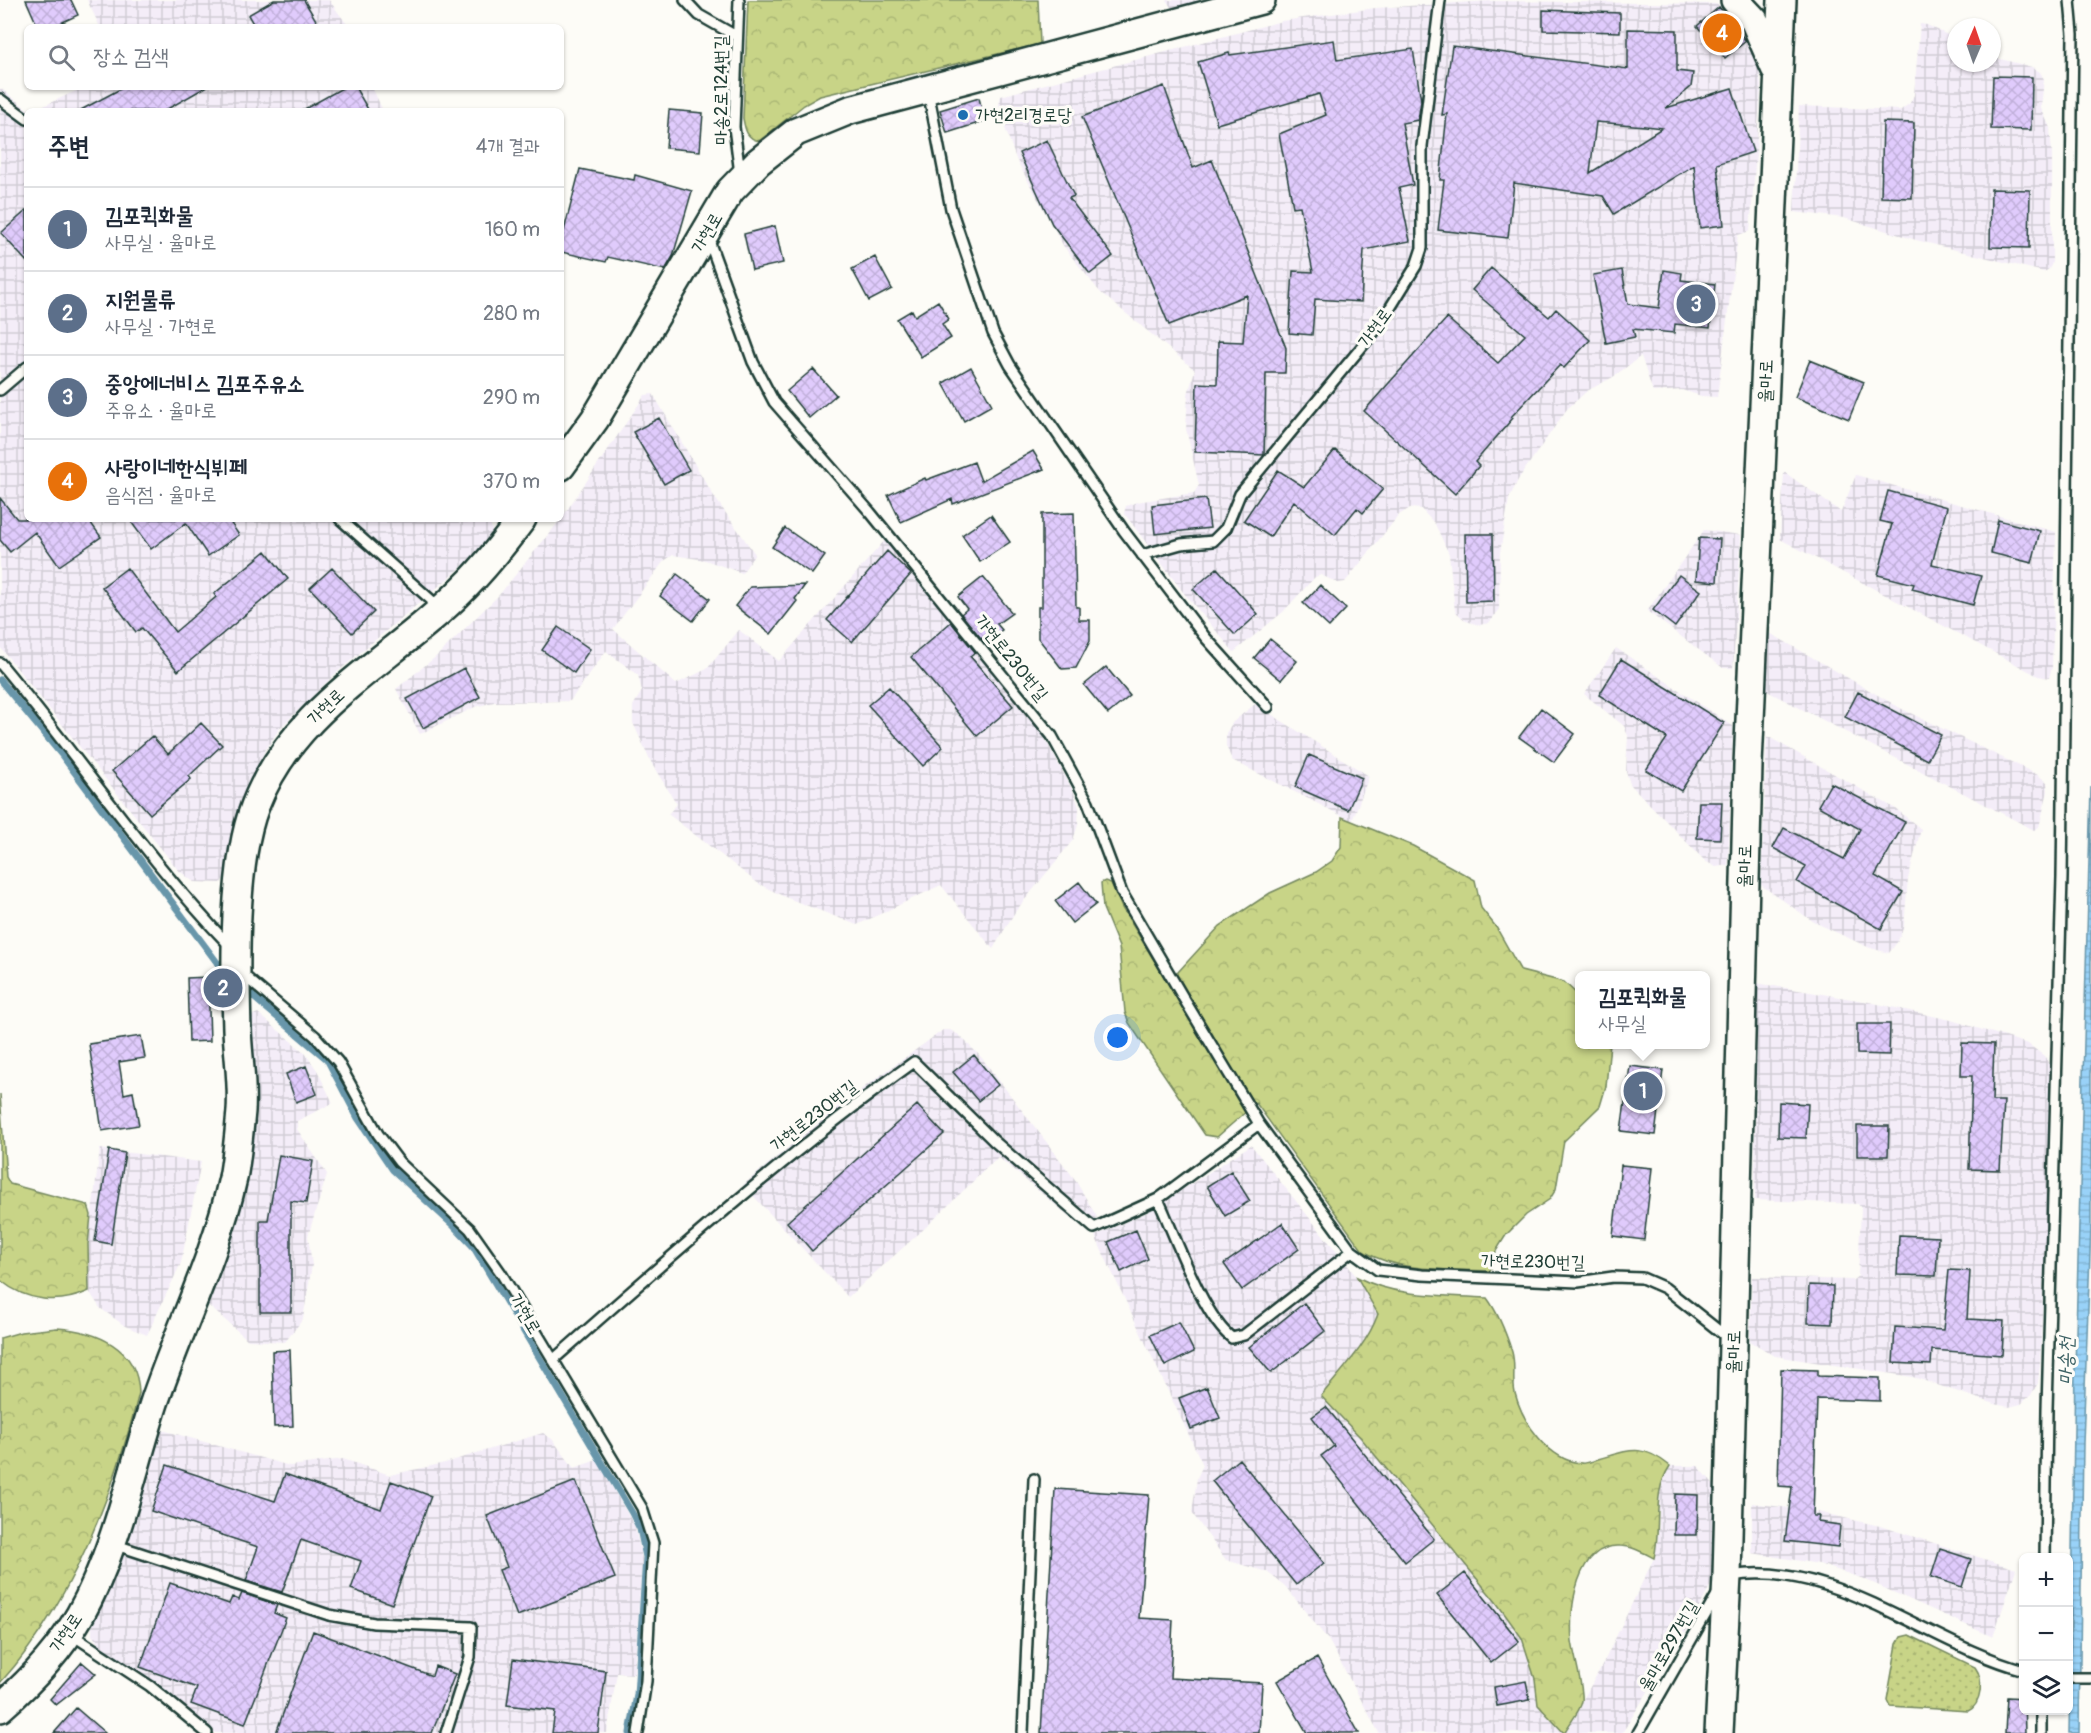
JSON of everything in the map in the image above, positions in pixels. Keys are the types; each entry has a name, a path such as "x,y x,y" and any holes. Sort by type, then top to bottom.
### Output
{"street":[{"name":"가현로","path":"564,462 595,419 706,236 730,191 758,162 796,132 850,110 1261,0"},
{"path":"1735,0 1754,20 1763,35 1779,79"},
{"name":"율마로","path":"1719,1733 1728,1576 1736,1149 1748,765 1782,0"},
{"name":"가현로","path":"0,1708 19,1692 80,1615 110,1543 173,1348 221,1224 234,1176 241,1107 237,962 240,870 253,809 267,778 283,752 321,709 464,589 520,522"}],"lane":[{"path":"685,0 699,15 736,36"},
{"name":"마송2로124번길","path":"740,0 736,36 734,127 741,181"},
{"name":"가현로","path":"1142,555 1181,544 1213,541 1226,528 1240,494 1379,326 1416,266 1422,248 1422,146 1440,0"},
{"path":"2045,1553 2067,582 2073,34 2070,0"},
{"path":"927,89 951,209 993,333 1010,365 1142,555 1205,637 1268,707"},
{"path":"0,99 24,117"},
{"name":"가현로230번길","path":"706,236 753,362 774,402 870,512 1052,736 1088,802 1122,893 1259,1124 1352,1251 1378,1270 1422,1275 1578,1282 1614,1277 1642,1278 1665,1287 1734,1343"},
{"path":"0,390 24,370"},
{"path":"343,522 441,608"},
{"name":"가현로","path":"0,663 237,962 315,1036 338,1062 378,1134 399,1162 428,1192 470,1229 553,1360 642,1508 653,1543 646,1681 638,1733"},
{"name":"가현로230번길","path":"553,1360 708,1223 845,1111 914,1062 994,1141 1094,1228 1158,1198 1259,1124"},
{"path":"1158,1198 1205,1300 1223,1331 1232,1338 1244,1335 1352,1251"},
{"path":"1023,1733 1034,1479"},
{"path":"110,1543 329,1615 374,1623 471,1628 470,1657 446,1733"},
{"path":"1728,1576 1757,1571 1800,1577 1896,1615 1983,1656 2019,1668"},
{"name":"율마로297번길","path":"1638,1733 1728,1576"},
{"path":"68,1632 150,1686 207,1733"},
{"path":"2073,1678 2091,1678"},
{"path":"2041,1715 2041,1733"}],"shaded area":[{"path":"87,0 329,0 347,24 99,24"},
{"path":"1166,0 1216,0 1173,10"},
{"path":"1490,1 1715,4 1726,8 1747,30 1758,59 1761,87 1750,231 1738,235 1717,397 1701,396 1682,390 1653,392 1641,356 1613,377 1587,391 1567,409 1519,478 1509,499 1500,553 1499,609 1489,623 1479,625 1466,621 1455,611 1449,554 1435,524 1421,509 1410,508 1399,515 1345,582 1338,583 1321,575 1315,577 1283,612 1234,652 1183,592 1124,513 1126,506 1137,502 1194,493 1199,485 1186,429 1188,394 1195,370 1100,292 1064,247 1016,159 999,105 1001,96 1282,21 1375,8"},
{"path":"1920,24 1947,35 1947,72 2001,72 2001,59 2032,67 2040,72 2044,79 2041,108 2050,128 2052,153 2052,263 2049,269 2044,272 1916,240 1844,218 1794,212 1799,106 1901,110 1910,103 1914,95"},
{"path":"0,88 26,108 24,108 24,522 490,522 492,531 489,542 477,554 335,674 279,729 263,754 246,790 237,817 226,874 221,883 194,882 179,871 0,647"},
{"path":"78,90 373,90 382,108 39,108"},
{"path":"653,394 715,498 755,554 742,573 705,560 673,555 664,561 613,629 676,684 707,669 739,630 779,661 886,539 1038,726 1074,793 1079,808 1078,825 1073,840 1015,912 993,949 941,885 857,925 785,897 759,884 668,814 677,804 653,766 633,723 633,706 642,691 638,675 606,651 570,701 494,702 475,707 420,734 396,689 438,655 499,595 559,522 564,522 564,515 645,395"},
{"path":"1784,472 1841,512 1856,475 2056,532 2052,667 2049,678 2038,676 1780,539"},
{"path":"1704,530 1741,535 1733,668 1723,668 1647,611"},
{"path":"1768,632 1902,709 2038,775 2047,782 2048,791 2039,827 2034,830 1765,690"},
{"path":"1616,648 1733,726 1728,865 1716,867 1705,861 1630,784 1626,771 1628,736 1624,726 1584,694"},
{"path":"1255,704 1369,776 1352,821 1232,760 1226,746 1226,733 1233,722"},
{"path":"1767,736 1896,809 1921,829 1908,879 1904,926 1898,941 1889,953 1870,948 1814,922 1761,885"},
{"path":"1756,983 1864,1001 1951,1020 2028,1044 2047,1058 2052,1071 2040,1364 2038,1383 2031,1395 2021,1404 2009,1407 1995,1404 1913,1377 1775,1356 1750,1341 1752,1277 1853,1280 1858,1276 1861,1208 1858,1204 1755,1200"},
{"path":"258,1013 305,1053 317,1070 333,1103 297,1121 297,1129 327,1174 308,1236 312,1265 303,1319 285,1342 248,1340 203,1301 253,1070 251,1016"},
{"path":"943,1030 950,1030 959,1035 981,1057 1074,1178 1097,1217 1087,1231 998,1157 925,1228 848,1297 743,1185 837,1107"},
{"path":"1251,1145 1357,1277 1378,1314 1359,1350 1322,1396 1361,1438 1496,1602 1522,1638 1535,1679 1538,1705 1563,1733 1379,1733 1329,1641 1285,1586 1267,1572 1226,1560 1192,1513 1197,1478 1203,1465 1095,1236 1150,1211"},
{"path":"100,1149 201,1162 181,1263 147,1335 125,1326 100,1308 89,1291 88,1244"},
{"path":"162,1430 290,1466 343,1459 390,1475 445,1463 543,1433 552,1439 574,1468 597,1460 635,1527 642,1559 634,1674 617,1673 607,1733 215,1733 181,1704 103,1649 92,1635 92,1627 130,1528"},
{"path":"1670,1466 1698,1466 1717,1488 1715,1564 1710,1586 1696,1615 1622,1733 1564,1733 1603,1664 1654,1558 1658,1540 1660,1480"},
{"path":"1752,1503 1818,1512 1880,1526 2016,1569 1993,1637 1864,1579 1819,1564 1752,1553"}],"green space":[{"path":"748,0 1038,0 1040,44 820,96 804,105 759,141 749,135 743,118"},
{"path":"1342,817 1413,846 1475,880 1481,908 1496,927 1521,971 1564,982 1575,992 1575,1049 1610,1049 1606,1086 1600,1106 1564,1141 1556,1189 1550,1199 1526,1215 1506,1235 1496,1251 1490,1271 1441,1270 1408,1266 1377,1258 1363,1251 1256,1103 1217,1137 1205,1135 1129,1023 1125,1012 1119,947 1103,908 1101,883 1105,881 1111,883 1122,908 1168,983 1220,926 1270,893 1316,872 1332,861 1341,847"},
{"path":"0,1094 6,1177 10,1184 88,1205 91,1215 88,1244 89,1291 66,1298 43,1299 21,1293 0,1280"},
{"path":"1357,1277 1372,1284 1404,1292 1487,1298 1502,1324 1512,1352 1514,1388 1519,1404 1531,1427 1548,1447 1569,1461 1583,1463 1627,1451 1643,1451 1670,1466 1664,1477 1659,1499 1654,1558 1629,1547 1605,1548 1585,1567 1578,1581 1571,1628 1582,1701 1564,1733 1538,1705 1535,1679 1522,1638 1496,1602 1361,1438 1321,1396 1361,1347 1378,1314"},
{"path":"57,1328 86,1333 112,1344 131,1364 137,1377 139,1393 129,1432 103,1509 87,1547 48,1619 26,1652 0,1683 0,1338 21,1332"},
{"path":"1909,1635 1975,1667 1980,1678 1980,1691 1973,1708 1968,1711 1890,1706 1887,1700 1897,1644 1901,1637"}],"water":[{"path":"2091,787 2091,1227 2083,1443 2079,1733 2069,1733 2069,1715 2073,1715 2072,1553"}],"building":[{"path":"26,0 71,0 78,15 58,24 37,24"},
{"path":"274,0 304,0 318,24 253,24 248,15"},
{"path":"1719,7 1746,41 1725,58 1697,26"},
{"path":"1543,10 1620,13 1620,32 1543,30"},
{"path":"1628,29 1677,30 1677,71 1693,73 1691,87 1666,108 1732,88 1753,152 1717,164 1724,225 1700,228 1694,165 1614,214 1603,196 1514,183 1508,238 1438,230 1444,180 1440,180 1447,114 1442,115 1452,46 1628,69","holes":["1596,122 1662,128 1590,173"]},
{"path":"1334,40 1337,60 1413,49 1421,101 1418,120 1402,123 1413,185 1399,188 1410,241 1364,250 1361,302 1315,299 1312,335 1289,333 1293,271 1313,272 1300,206 1293,207 1279,134 1326,115 1319,94 1217,124 1198,62 1229,53 1230,55"},
{"path":"1993,76 2032,77 2031,130 1991,129"},
{"path":"1164,86 1193,168 1212,160 1286,348 1285,373 1266,373 1264,455 1195,452 1197,383 1217,384 1218,341 1243,342 1247,295 1169,325 1082,117"},
{"path":"118,90 201,90 169,108 85,108"},
{"path":"339,90 357,90 367,108 306,108"},
{"name":"가현2리경로당","path":"979,98 985,121 947,133 940,110"},
{"path":"669,110 703,113 700,151 666,148"},
{"path":"1883,122 1914,123 1912,198 1881,197"},
{"path":"1047,140 1074,196 1069,198 1113,256 1090,274 1052,224 1019,153"},
{"path":"580,169 634,180 635,175 692,191 673,256 665,270 608,257 606,262 564,253 564,230"},
{"path":"1991,189 2030,190 2029,248 1990,247"},
{"path":"24,213 24,259 1,233"},
{"path":"775,226 783,263 752,270 744,234"},
{"path":"875,257 892,289 869,301 852,269"},
{"path":"1491,268 1549,317 1556,309 1590,340 1564,368 1560,365 1511,417 1513,418 1475,462 1479,466 1455,494 1364,411 1447,318 1498,363 1525,335 1472,290"},
{"path":"1622,270 1628,304 1659,308 1664,270 1682,273 1681,280 1715,284 1710,328 1675,324 1674,333 1633,329 1635,337 1606,343 1593,275"},
{"path":"938,301 949,319 942,324 951,338 921,357 897,319 912,310 915,316"},
{"path":"1810,360 1864,382 1849,419 1795,397"},
{"path":"971,367 992,405 964,421 943,383"},
{"path":"813,369 836,395 809,418 787,391"},
{"path":"659,418 689,470 664,484 633,432"},
{"path":"1335,450 1383,489 1363,513 1357,508 1335,535 1294,501 1270,537 1244,520 1278,470 1304,487"},
{"path":"1033,451 1044,469 953,504 952,499 901,522 888,495 925,478 926,480 974,462 981,481"},
{"path":"1888,491 1947,507 1932,564 1981,576 1973,605 1912,589 1914,584 1878,575 1892,524 1880,521"},
{"path":"0,498 17,519 24,519 24,522 90,522 101,537 59,566 35,532 10,552 0,540"},
{"path":"1206,499 1210,528 1155,534 1152,505"},
{"path":"1074,513 1076,607 1079,607 1079,620 1090,620 1090,641 1076,668 1062,669 1038,638 1038,607 1042,607 1042,514"},
{"path":"991,515 1010,542 980,562 962,535"},
{"path":"1998,520 2040,531 2032,563 1991,553"},
{"path":"131,522 230,522 239,535 208,556 186,523 151,549"},
{"path":"785,528 825,556 812,574 772,547"},
{"path":"1465,534 1493,534 1494,601 1466,602"},
{"path":"1699,538 1720,539 1717,582 1696,580"},
{"path":"266,551 288,579 178,671 142,628 136,632 102,587 127,568 175,632 216,597 214,594"},
{"path":"887,551 911,574 852,642 827,620"},
{"path":"332,568 374,612 352,633 310,588"},
{"path":"1217,568 1258,614 1235,635 1193,589"},
{"path":"677,574 710,599 693,621 660,596"},
{"path":"1679,575 1701,591 1675,627 1653,610"},
{"path":"983,577 1012,613 997,624 1002,630 985,643 961,614 967,609 958,597"},
{"path":"805,585 795,599 797,601 771,634 735,606 750,587"},
{"path":"1320,585 1346,609 1329,627 1303,603"},
{"path":"951,622 975,652 970,656 1013,706 977,736 911,657"},
{"path":"558,627 590,649 574,673 542,650"},
{"path":"1270,639 1297,661 1281,680 1254,658"},
{"path":"1621,659 1724,723 1681,791 1646,770 1667,738 1599,695"},
{"path":"1106,667 1130,696 1108,714 1084,685"},
{"path":"464,668 480,697 423,728 407,699"},
{"path":"889,687 943,747 923,766 868,705"},
{"path":"1858,692 1941,735 1927,760 1845,717"},
{"path":"1541,708 1575,734 1554,762 1519,737"},
{"path":"201,723 222,745 189,776 191,779 150,814 112,771 152,736 168,754"},
{"path":"1309,755 1362,778 1348,810 1295,787"},
{"path":"1831,783 1905,822 1875,876 1903,892 1881,929 1797,882 1806,866 1773,848 1784,828 1844,859 1860,829 1818,806"},
{"path":"1699,802 1722,802 1720,839 1697,838"},
{"path":"1079,882 1096,904 1072,923 1055,901"},
{"path":"208,977 210,1041 189,1042 187,978"},
{"path":"1857,1024 1890,1024 1889,1055 1857,1054"},
{"path":"141,1036 145,1058 119,1062 124,1094 133,1092 139,1125 102,1131 89,1044"},
{"path":"1962,1043 1994,1044 1992,1101 2004,1101 2000,1170 1969,1169 1972,1076 1961,1076"},
{"path":"974,1055 998,1085 978,1101 953,1072"},
{"path":"306,1066 317,1094 296,1102 286,1074"},
{"path":"1630,1066 1663,1070 1655,1135 1621,1131"},
{"path":"1779,1102 1808,1104 1806,1138 1778,1137"},
{"path":"917,1105 944,1134 812,1251 787,1222"},
{"path":"1857,1126 1889,1126 1888,1156 1857,1156"},
{"path":"109,1150 125,1153 111,1244 95,1241"},
{"path":"279,1155 313,1161 306,1203 291,1201 291,1312 260,1312 260,1220 268,1220"},
{"path":"1621,1165 1652,1168 1644,1240 1613,1236"},
{"path":"1231,1171 1250,1201 1225,1216 1207,1186"},
{"path":"1282,1223 1299,1249 1242,1290 1224,1264"},
{"path":"1136,1230 1148,1259 1121,1272 1108,1242"},
{"path":"1899,1235 1938,1237 1936,1276 1897,1275"},
{"path":"1949,1270 1970,1271 1967,1319 2004,1321 2002,1355 1932,1350 1931,1365 1893,1363 1895,1327 1943,1330"},
{"path":"1809,1285 1833,1286 1832,1324 1808,1323"},
{"path":"1304,1303 1325,1331 1271,1373 1249,1347"},
{"path":"1179,1322 1194,1352 1165,1366 1150,1335"},
{"path":"290,1350 293,1426 274,1427 272,1351"},
{"path":"1781,1369 1818,1370 1818,1376 1880,1378 1880,1401 1817,1399 1813,1516 1819,1516 1818,1522 1840,1525 1838,1547 1785,1541 1792,1487 1778,1486"},
{"path":"1207,1387 1220,1418 1191,1429 1179,1398"},
{"path":"1326,1407 1434,1539 1405,1562 1321,1456 1334,1446 1312,1417"},
{"path":"1239,1459 1324,1563 1296,1585 1212,1481"},
{"path":"167,1465 275,1501 285,1474 381,1509 391,1481 431,1496 392,1604 351,1589 361,1561 301,1540 282,1592 246,1581 258,1547 151,1511"},
{"path":"576,1481 615,1578 517,1616 499,1570 507,1567 487,1516"},
{"path":"1055,1489 1149,1495 1139,1618 1173,1620 1170,1678 1262,1683 1259,1733 1041,1733"},
{"path":"1675,1494 1698,1495 1697,1535 1674,1535"},
{"path":"1940,1549 1971,1559 1962,1587 1931,1577"},
{"path":"1465,1573 1519,1641 1491,1663 1437,1595"},
{"path":"170,1583 229,1604 232,1597 239,1600 242,1593 277,1605 274,1613 286,1618 245,1724 191,1704 197,1688 140,1667"},
{"path":"313,1631 432,1676 435,1666 455,1674 432,1733 276,1733"},
{"path":"1317,1658 1359,1733 1307,1733 1277,1681"},
{"path":"513,1659 606,1671 598,1733 552,1733 555,1711 507,1705"},
{"path":"82,1662 96,1674 56,1705 50,1699"},
{"path":"1526,1681 1530,1700 1497,1706 1494,1687"},
{"path":"2007,1697 2019,1698 2019,1715 2024,1715 2025,1733 2005,1733"},
{"path":"76,1708 105,1733 54,1733"}],"waterway":[{"path":"0,680 61,754 222,969"},
{"path":"250,994 327,1059 358,1118 393,1170 473,1246 632,1513 640,1529 646,1557 637,1695 630,1733"}],"place":[{"name":"사랑이네한식뷔페","path":"1722,33"},
{"name":"가현2리경로당","path":"963,115"},
{"name":"중앙에너비스 김포주유소","path":"1696,304"},
{"name":"지원물류","path":"223,988"},
{"name":"김포퀵화물","path":"1643,1091"}],"water label":[{"name":"마송천","path":"2066,1361"}]}
